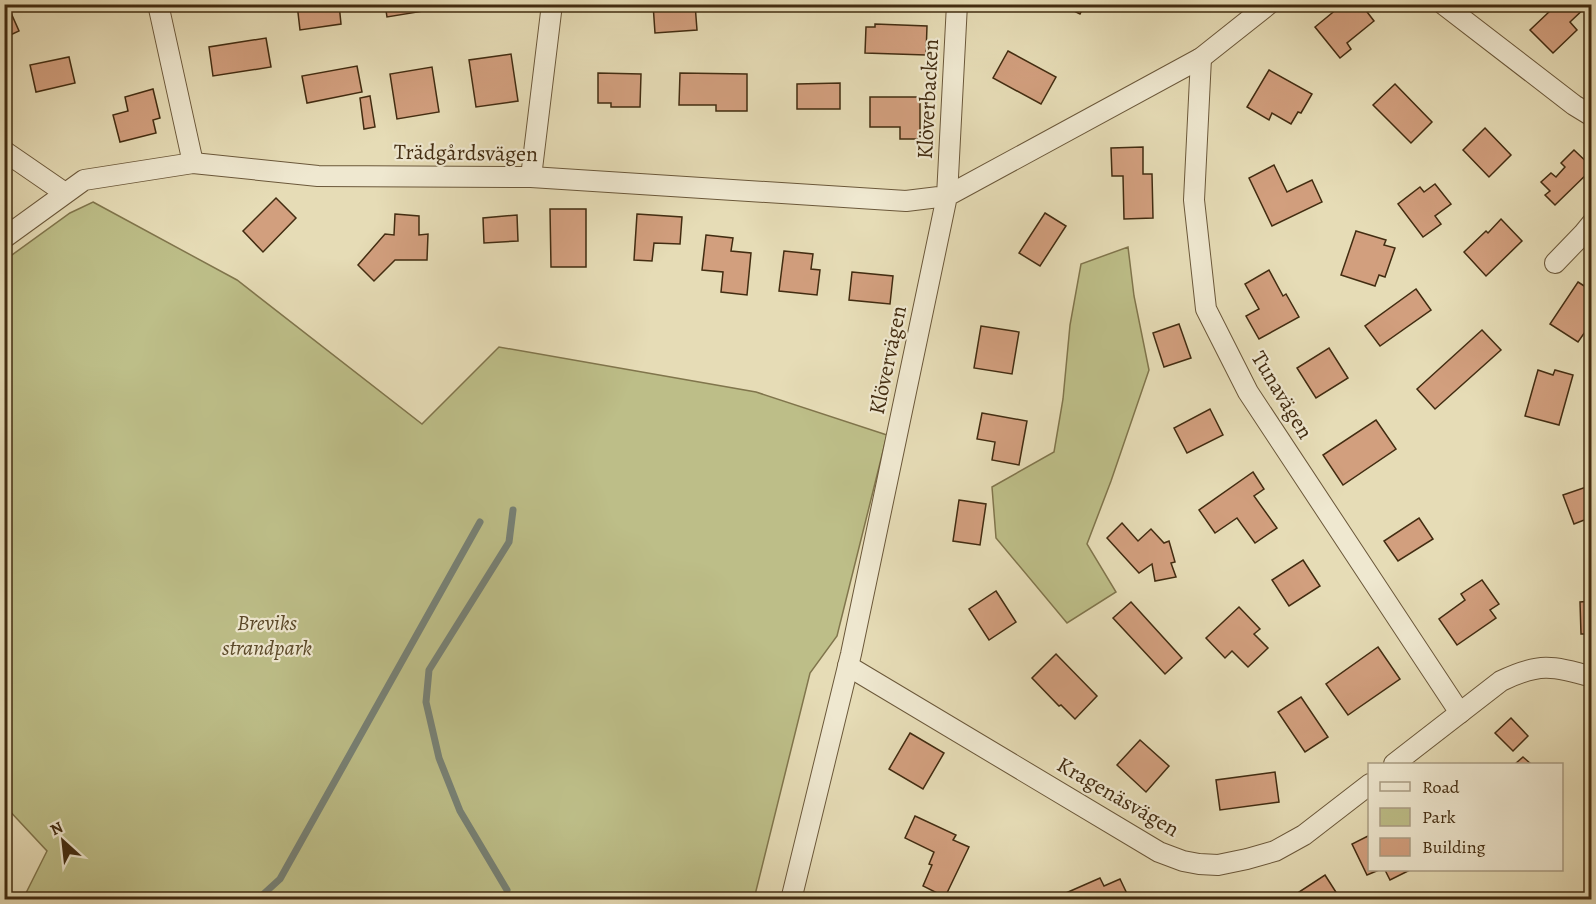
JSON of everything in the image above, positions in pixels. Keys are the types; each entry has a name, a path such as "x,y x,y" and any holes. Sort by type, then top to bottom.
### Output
{"street":[{"path":"158,4 193,164"},
{"path":"531,177 552,4"},
{"name":"Klöverbacken","path":"947,196 957,4"},
{"path":"947,196 1201,58 1269,4"},
{"path":"1443,4 1592,116"},
{"name":"Tunavägen","path":"1201,58 1194,200 1206,309 1248,392 1460,713"},
{"path":"4,151 65,193"},
{"name":"Trädgårdsvägen","path":"4,238 84,180 193,164 318,176 531,177 906,201 947,196"},
{"name":"Klövervägen","path":"791,900 848,666 947,196"},
{"path":"1555,263 1592,223"},
{"name":"Kragenäsvägen","path":"848,666 1159,852 1183,861 1218,865 1275,851 1304,835 1368,786"},
{"path":"1398,763 1501,681 1520,672 1543,667 1565,669 1592,677"}],"green space":[{"name":"Breviks strandpark","path":"93,202 237,280 422,424 499,347 756,392 887,435 837,636 810,673 754,899 23,899 47,851 5,806 5,260 70,213"},
{"path":"1128,247 1134,296 1149,370 1087,544 1116,592 1067,623 996,538 992,487 1054,452 1063,399 1070,325 1081,264"}],"building":[{"path":"4,4 7,4 19,31 4,38"},
{"path":"297,4 339,4 341,24 300,30"},
{"path":"385,4 429,4 430,10 387,17"},
{"path":"653,4 695,4 697,30 655,33"},
{"path":"1060,4 1085,4 1080,14"},
{"path":"1343,4 1361,4 1374,21 1347,43 1351,49 1340,58 1315,27"},
{"path":"1545,4 1589,4 1570,22 1577,30 1553,53 1530,30 1550,11"},
{"path":"875,24 927,26 926,55 865,53 866,27 875,27"},
{"path":"266,38 271,67 213,76 209,47"},
{"path":"1008,51 1056,77 1041,104 993,78"},
{"path":"511,54 518,101 476,107 469,60"},
{"path":"69,57 75,83 36,92 30,65"},
{"path":"357,66 362,92 307,103 302,76"},
{"path":"432,67 439,112 397,119 390,74"},
{"path":"1269,70 1312,94 1301,113 1298,112 1291,124 1272,113 1269,120 1247,107"},
{"path":"598,73 641,74 640,107 611,107 611,103 598,103"},
{"path":"680,73 747,74 747,111 716,111 716,105 679,105"},
{"path":"840,83 840,109 797,109 797,84"},
{"path":"1395,84 1432,122 1411,143 1373,105"},
{"path":"153,89 160,118 153,120 156,133 120,142 113,115 128,111 125,97"},
{"path":"370,96 375,127 364,129 360,98"},
{"path":"870,97 920,97 920,139 900,139 900,127 870,127"},
{"path":"1485,128 1511,155 1489,177 1463,150"},
{"path":"1143,147 1143,174 1152,174 1153,218 1124,219 1123,176 1112,176 1111,148"},
{"path":"1574,150 1592,169 1555,205 1545,195 1550,191 1541,182 1551,173 1556,177 1565,167 1561,163"},
{"path":"1274,165 1287,192 1312,180 1322,202 1272,226 1249,178"},
{"path":"1435,184 1451,204 1435,216 1441,224 1423,237 1398,204 1420,187 1424,192"},
{"path":"276,198 296,218 263,252 243,231"},
{"path":"550,209 586,209 586,267 551,267"},
{"path":"1045,213 1066,226 1040,266 1019,253"},
{"path":"395,214 419,216 419,235 428,234 427,260 395,260 374,281 358,265 385,234 394,235"},
{"path":"637,214 682,217 680,244 654,243 652,261 634,260"},
{"path":"517,215 518,241 484,243 483,218"},
{"path":"1501,219 1522,241 1486,276 1464,252"},
{"path":"1356,231 1386,240 1384,245 1395,248 1385,277 1379,275 1375,286 1341,275"},
{"path":"706,235 733,238 731,251 751,253 747,295 721,292 723,272 702,270"},
{"path":"784,251 813,254 811,269 820,270 817,295 779,291"},
{"path":"1269,270 1283,296 1286,294 1299,317 1259,339 1246,316 1259,309 1245,284"},
{"path":"852,272 893,276 890,304 849,300"},
{"path":"1578,282 1592,291 1592,322 1578,342 1550,324"},
{"path":"1416,289 1431,310 1380,346 1365,326"},
{"path":"1179,324 1191,358 1164,367 1153,333"},
{"path":"981,326 1019,332 1012,374 974,368"},
{"path":"1482,330 1501,350 1435,409 1417,389"},
{"path":"1329,348 1348,378 1316,398 1297,368"},
{"path":"1538,370 1553,375 1555,370 1573,375 1559,425 1525,416"},
{"path":"1210,409 1223,435 1187,453 1174,428"},
{"path":"982,413 1027,421 1019,465 992,460 995,442 977,439"},
{"path":"1376,420 1396,449 1343,485 1323,455"},
{"path":"1253,472 1264,489 1254,496 1277,528 1255,543 1237,518 1215,533 1199,510"},
{"path":"1592,485 1592,517 1574,524 1563,495"},
{"path":"959,500 986,504 980,545 953,541"},
{"path":"1419,518 1433,539 1398,561 1384,541"},
{"path":"1122,523 1138,541 1151,529 1164,543 1169,541 1175,562 1171,563 1176,577 1155,581 1152,564 1139,573 1107,538"},
{"path":"1303,560 1320,586 1289,606 1272,580"},
{"path":"1482,580 1499,604 1490,610 1496,618 1457,645 1439,619 1465,600 1461,594"},
{"path":"996,591 1016,622 989,640 969,609"},
{"path":"1592,601 1592,634 1581,634 1580,602"},
{"path":"1131,602 1182,658 1165,674 1113,618"},
{"path":"1239,607 1260,629 1254,634 1268,648 1248,667 1232,651 1225,658 1206,638"},
{"path":"1378,647 1400,679 1348,715 1326,684"},
{"path":"1056,654 1097,696 1075,719 1032,678"},
{"path":"1301,697 1328,737 1305,752 1278,712"},
{"path":"1511,718 1528,736 1513,751 1495,733"},
{"path":"910,733 944,753 923,789 889,769"},
{"path":"1140,740 1169,766 1146,792 1117,765"},
{"path":"1592,740 1592,771 1586,770"},
{"path":"1523,757 1530,763 1516,763"},
{"path":"1275,772 1279,802 1220,810 1216,780"},
{"path":"915,816 956,835 953,840 969,847 945,897 923,886 932,865 929,864 934,852 905,838"},
{"path":"1368,836 1368,871 1377,871 1367,875 1352,844"},
{"path":"1386,871 1408,871 1390,880"},
{"path":"1325,875 1341,900 1303,900 1299,892"},
{"path":"1100,878 1104,886 1120,879 1130,900 1060,900 1059,896"},
{"path":"1027,893 1030,900 1013,900"}],"waterway":[{"path":"507,890 460,811 439,758 426,702 429,670 509,542 513,510"},
{"path":"257,900 280,879 480,522"}]}
